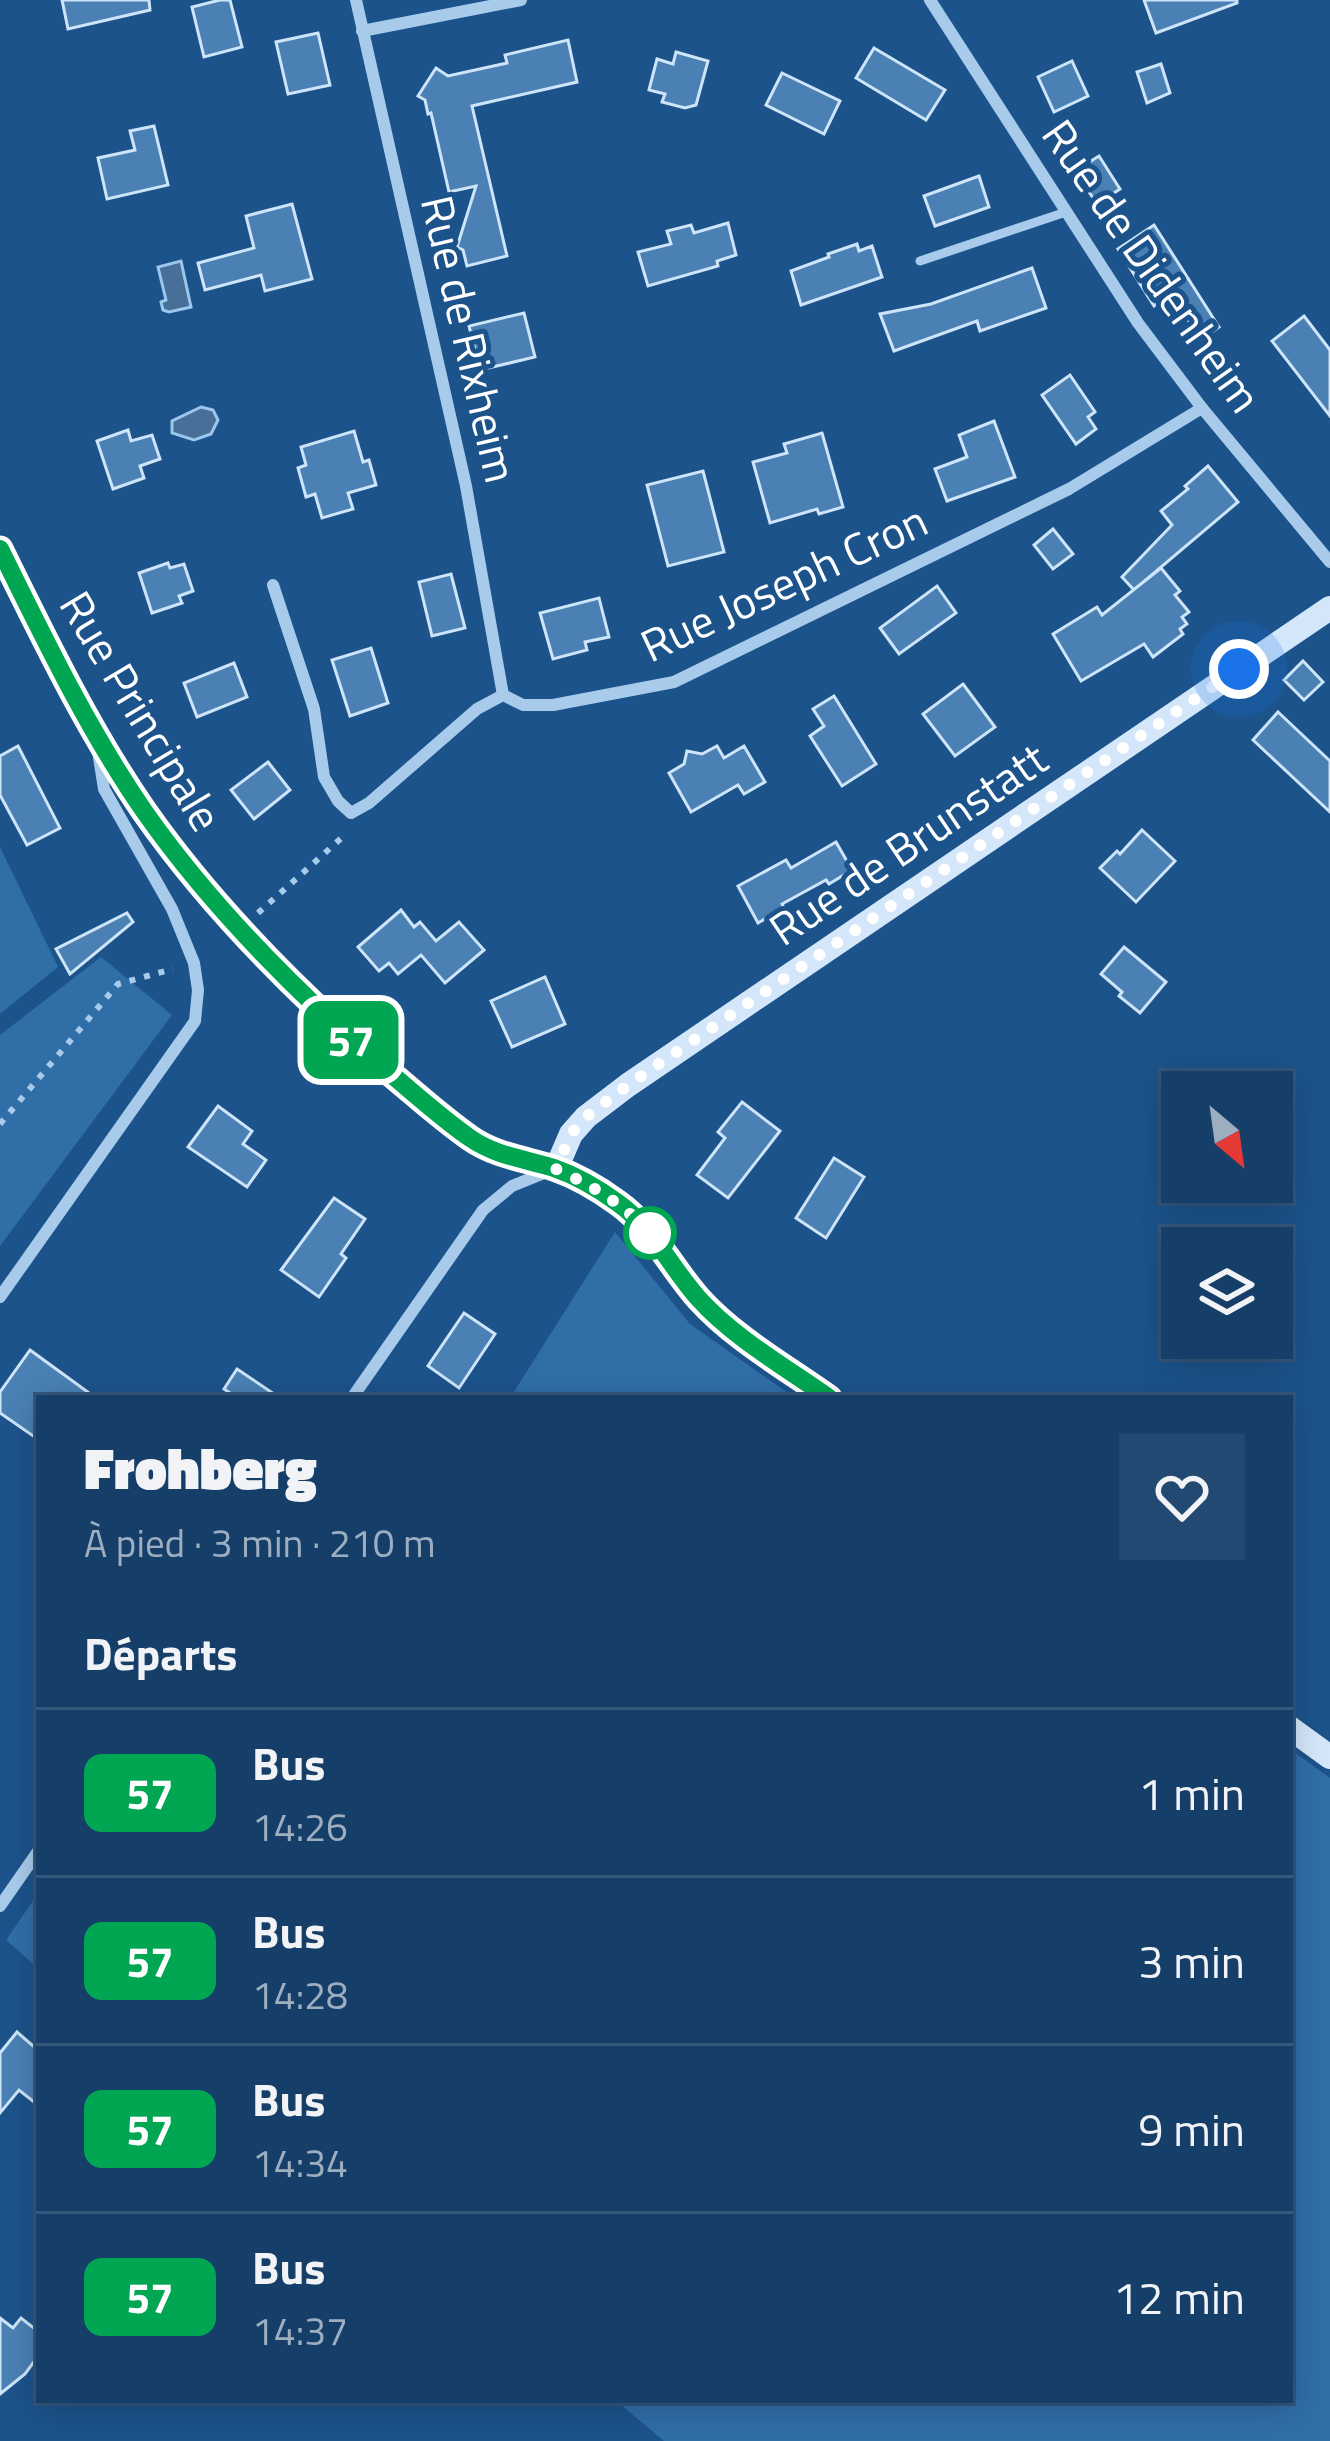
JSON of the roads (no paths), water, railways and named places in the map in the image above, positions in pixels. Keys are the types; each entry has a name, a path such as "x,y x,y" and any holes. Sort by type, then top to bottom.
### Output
{"main road":[{"name":"Rue Principale","path":"0,549 95,732 142,808 238,930 349,1038 472,1139 510,1158 556,1169 588,1184 636,1216 701,1302 825,1395"},
{"name":"Rue de Brunstatt","path":"556,1169 571,1134 628,1085 1330,608"},
{"path":"1293,1730 1330,1757"}],"street":[{"name":"Rue de Rixheim","path":"356,0 466,486 503,695"},
{"path":"362,31 521,0"},
{"name":"Rue de Didenheim","path":"930,0 1138,323 1202,409 1330,562"},
{"name":"Rue Joseph Cron","path":"503,695 523,705 553,705 674,682 1069,489 1202,409"},
{"path":"273,585 314,709 324,777 351,813 370,803 477,709 503,695"},
{"path":"0,1297 195,1022 194,963 172,909 104,789 95,732"},
{"path":"354,1395 482,1210 512,1186 556,1169"},
{"path":"0,1906 36,1854"}],"lane":[{"path":"920,261 1066,212"}]}
